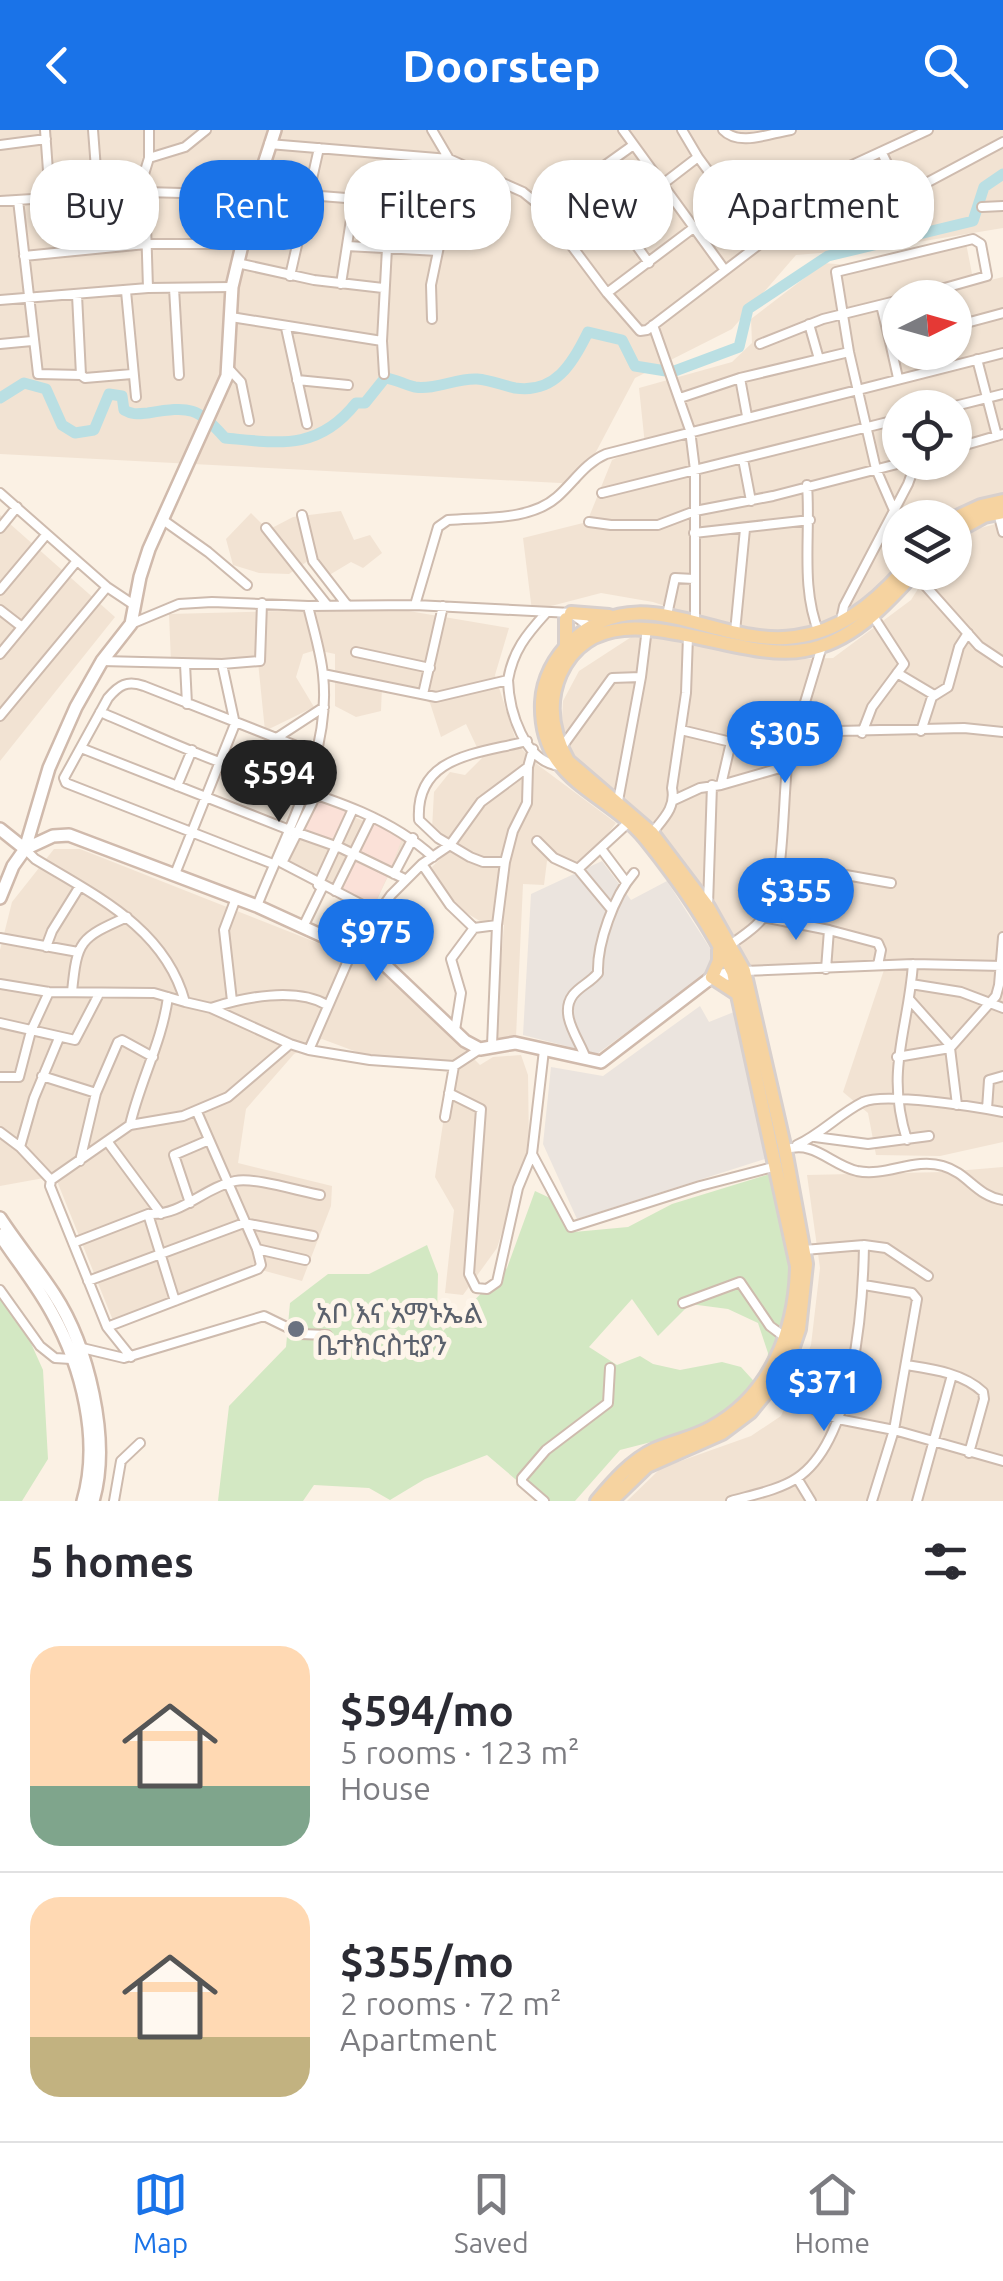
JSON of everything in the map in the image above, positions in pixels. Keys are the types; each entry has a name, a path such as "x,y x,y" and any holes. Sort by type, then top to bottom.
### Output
{"main road":[{"path":"264,160 275,130"},
{"path":"25,849 48,768 76,707 102,661 132,624 140,577 229,368 232,287 240,250"},
{"path":"972,510 980,506 1001,509"},
{"path":"972,522 1001,509"},
{"path":"597,1501 638,1460 726,1419 764,1388 788,1361 800,1329 806,1294 791,1148 738,972 708,907 652,832 573,768 561,749 552,720 553,694 570,656 590,633 647,628 771,653 820,640 863,610 884,590"},
{"path":"724,944 629,822 560,766 545,735 542,705 547,678 566,646 567,616 652,613 772,638 820,640 840,638 873,616 898,590"},
{"path":"566,646 612,616"},
{"path":"0,829 25,849"},
{"path":"0,898 6,863 53,836 69,835 256,906 353,949 394,971 455,1030 486,1047 515,1044 605,1061 712,976 724,944"},
{"path":"712,976 738,972"},
{"path":"611,1501 647,1466 722,1433 750,1412 786,1338 796,1300 800,1251 739,995 738,972"},
{"path":"712,976 739,995"},
{"path":"0,1218 36,1278 76,1362 95,1445 94,1501"},
{"path":"0,1235 62,1309 78,1347 76,1362"},
{"path":"83,1501 95,1445"}],"street":[{"path":"94,130 96,160"},
{"path":"149,130 149,158 184,147 206,130"},
{"path":"432,130 451,160"},
{"path":"623,130 642,160"},
{"path":"682,130 700,160"},
{"path":"724,130 734,139 790,130"},
{"path":"866,160 928,130"},
{"path":"0,145 46,135 48,160"},
{"path":"934,179 1003,142"},
{"path":"269,144 433,160"},
{"path":"613,160 632,146"},
{"path":"316,160 319,148"},
{"path":"882,153 885,160"},
{"path":"673,176 698,157"},
{"path":"0,202 30,199"},
{"path":"18,200 38,374 81,374 86,378 132,374"},
{"path":"673,202 724,269"},
{"path":"982,207 1003,206"},
{"path":"607,293 692,229"},
{"path":"890,500 876,469 866,428 836,275 839,270 973,239 982,244 987,276 972,280"},
{"path":"24,256 85,250"},
{"path":"146,250 148,288"},
{"path":"290,276 296,250"},
{"path":"341,284 346,250"},
{"path":"384,374 383,288 388,250"},
{"path":"413,250 438,252 431,285 432,319"},
{"path":"575,250 635,328 647,330 750,250"},
{"path":"639,250 649,263"},
{"path":"237,263 290,276 383,288"},
{"path":"0,300 148,288 232,287"},
{"path":"174,288 180,375"},
{"path":"126,292 136,398"},
{"path":"77,296 81,374"},
{"path":"760,344 809,324 881,305"},
{"path":"972,321 1003,313"},
{"path":"232,317 382,341"},
{"path":"809,324 818,359"},
{"path":"653,325 690,430 695,470 694,622"},
{"path":"286,328 307,424"},
{"path":"0,344 32,341"},
{"path":"680,398 740,378 849,352"},
{"path":"415,605 438,527 444,522 539,508 555,499 597,458 690,430 1003,353"},
{"path":"972,443 1000,435 977,359"},
{"path":"229,368 241,382 249,422"},
{"path":"897,370 898,378"},
{"path":"740,378 747,416"},
{"path":"297,380 348,385"},
{"path":"972,401 1003,394"},
{"path":"602,493 882,424"},
{"path":"742,459 751,500"},
{"path":"588,522 658,524 694,511 882,468"},
{"path":"724,944 763,917 770,907 787,766 820,640 807,586 807,485"},
{"path":"0,493 76,562 134,605"},
{"path":"0,528 17,507"},
{"path":"1001,509 1003,532"},
{"path":"302,515 313,560 347,605"},
{"path":"162,520 247,585"},
{"path":"694,534 810,520"},
{"path":"266,528 327,605"},
{"path":"735,632 744,529"},
{"path":"840,624 844,606 882,530"},
{"path":"0,590 46,535"},
{"path":"0,654 76,562"},
{"path":"666,616 675,578 694,578"},
{"path":"0,716 107,587"},
{"path":"930,590 979,646 1003,662"},
{"path":"102,661 260,661 262,603"},
{"path":"132,624 179,604 415,605 567,616 590,633"},
{"path":"308,606 324,674 324,708 317,754 282,864 378,913"},
{"path":"423,694 443,606"},
{"path":"0,610 22,627"},
{"path":"546,613 512,656 508,680 512,714 530,745 548,764 560,766"},
{"path":"862,733 872,707 904,661 873,616"},
{"path":"618,801 647,628"},
{"path":"921,732 934,695 948,686 959,647 968,632"},
{"path":"652,832 674,800 672,788 688,636"},
{"path":"356,652 430,668"},
{"path":"185,664 187,704"},
{"path":"175,874 235,724 222,664"},
{"path":"324,674 436,697 508,680"},
{"path":"897,674 934,695"},
{"path":"561,749 612,678 641,677"},
{"path":"273,864 66,783 64,778 116,687 126,683 144,686 317,754"},
{"path":"274,739 324,708"},
{"path":"100,712 371,818 413,838 434,857"},
{"path":"796,732 964,728 1003,732"},
{"path":"680,730 731,742 793,743"},
{"path":"708,907 717,785 731,742"},
{"path":"0,984 49,992 168,996 211,1008 309,1050 370,1060 454,1066 486,1047 505,862 513,831 527,804 530,745"},
{"path":"505,862 478,860 450,846 419,820 418,802 423,784 445,764 530,745"},
{"path":"81,748 335,845 405,879"},
{"path":"177,786 192,750"},
{"path":"674,800 787,766"},
{"path":"309,1050 353,949 378,913 405,879 450,846 481,802 528,767"},
{"path":"256,906 273,864 316,795"},
{"path":"303,927 352,810"},
{"path":"334,891 371,818"},
{"path":"578,868 629,822"},
{"path":"394,874 413,838"},
{"path":"537,841 554,858 578,868 612,910"},
{"path":"25,849 141,927 176,974 185,1002"},
{"path":"602,850 626,882"},
{"path":"778,862 891,883"},
{"path":"422,864 450,905 474,928"},
{"path":"586,1059 570,1025 568,1006 572,996 598,973 596,958 612,910 634,874"},
{"path":"46,947 80,886"},
{"path":"232,1001 224,930 236,898"},
{"path":"72,992 78,952 84,940 128,917"},
{"path":"763,917 881,945 878,965"},
{"path":"455,1030 461,993 451,959 474,928 497,925"},
{"path":"826,969 829,930"},
{"path":"897,1058 950,1047 989,1004 1000,985 1003,937"},
{"path":"0,938 78,952"},
{"path":"908,1140 896,1101 897,1058 913,964"},
{"path":"738,972 913,964 1001,966"},
{"path":"912,984 961,992 1003,1008"},
{"path":"0,1077 19,1077 31,1030 49,992"},
{"path":"0,1024 60,1038 78,1038 99,994"},
{"path":"130,1125 161,1036 168,996"},
{"path":"211,1008 232,1001 305,996 327,1006"},
{"path":"909,998 950,1047 957,1105"},
{"path":"20,1147 42,1076 60,1038"},
{"path":"80,1162 96,1093 120,1040 153,1057"},
{"path":"131,1357 107,1327 50,1186 52,1180 130,1125 165,1122 228,1097 290,1044"},
{"path":"449,1094 481,1110 469,1274 476,1288 491,1288 497,1282 518,1188 532,1154 544,1050"},
{"path":"445,1117 454,1066"},
{"path":"42,1076 96,1093"},
{"path":"987,1109 989,1080 992,1076 1003,1076"},
{"path":"791,1148 815,1137 865,1101 957,1105 1003,1112"},
{"path":"107,1327 258,1269 261,1263 197,1112"},
{"path":"0,1132 52,1180"},
{"path":"815,1137 868,1144 928,1136"},
{"path":"190,1204 174,1156 210,1140"},
{"path":"107,1141 162,1215"},
{"path":"791,1148 816,1151 841,1165 870,1172 923,1162 948,1167 986,1197 1003,1200"},
{"path":"532,1154 571,1227 777,1166"},
{"path":"73,1243 148,1214 162,1215 242,1180 320,1196"},
{"path":"148,1214 175,1301"},
{"path":"88,1281 244,1223 313,1236"},
{"path":"800,1251 864,1244 886,1248 928,1276"},
{"path":"731,1501 798,1478 820,1453 838,1420 864,1285 864,1244"},
{"path":"257,1250 305,1260"},
{"path":"683,1303 740,1282 770,1326 786,1338"},
{"path":"864,1285 916,1295 894,1430 872,1501"},
{"path":"1,1293 40,1346 55,1358 76,1362"},
{"path":"78,1347 118,1358 131,1357 264,1316 301,1334 327,1335"},
{"path":"906,1365 952,1375 983,1392 969,1452"},
{"path":"544,1501 522,1478 546,1450 608,1403 610,1368"},
{"path":"917,1501 952,1375"},
{"path":"764,1388 838,1420 894,1430 1003,1461"},
{"path":"114,1501 121,1461 140,1443"},
{"path":"798,1478 811,1501"},
{"path":"769,1501 775,1488"}],"shaded area":[{"path":"0,130 1003,130 1003,228 934,239 934,160 693,160 693,250 857,250 796,255 732,329 635,378 579,484 0,454"},
{"path":"965,238 974,284 1003,277 1003,497 972,504 972,500 882,500 882,590 885,590 803,636 745,632 653,602 601,593 532,611 523,538 587,522 612,460 645,445 639,388 732,362 752,343 751,319 824,263 847,265 913,250 934,250 934,245"},
{"path":"341,511 354,540 370,535 382,553 363,568 351,562 326,577 315,556 289,574 259,573 233,565 226,539 251,513 268,530 293,517"},
{"path":"0,515 115,617 0,761"},
{"path":"1003,522 1003,1142 940,1156 876,1155 868,1113 843,1092 885,967 753,969 674,855 636,810 580,770 561,739 563,701 579,671 639,632 771,660 833,658 911,600 917,590 972,590 972,533"},
{"path":"391,608 509,628 495,675 517,744 538,765 616,823 583,866 547,861 544,885 523,884 516,1037 495,1038 504,925 485,924 446,901 432,867 455,844 432,829 434,792 450,772 465,775 482,758 466,724 441,737 430,703 412,691 382,686 381,711 356,717 335,706 335,654 316,650 303,654 296,677 314,707 265,731 258,662 171,662 169,614"},
{"path":"311,795 347,810 333,841 298,827"},
{"path":"317,802 406,838 375,904 284,870"},
{"path":"373,822 403,836 391,868 358,854"},
{"path":"54,849 80,849 361,960 400,984 480,1065 493,1057 521,1055 528,1075 529,1146 497,1248 463,1295 445,1293 454,1210 435,1177 449,1083 445,1062 365,1055 322,1039 294,1054 246,1109 238,1163 332,1186 331,1206 302,1281 254,1268 114,1323 55,1176 0,1186 0,950 12,902"},
{"path":"355,859 389,873 374,905 341,889"},
{"path":"602,861 631,900 667,881 720,964 597,1054 523,1035 531,894"},
{"path":"700,1006 709,1022 734,1012 765,1159 577,1219 543,1144 551,1067 603,1076"},
{"path":"1003,1167 1003,1501 627,1501 661,1468 751,1436 781,1416 811,1345 820,1268 807,1175"}],"green space":[{"path":"773,1173 792,1263 793,1303 766,1374 768,1353 758,1323 728,1309 690,1304 658,1336 632,1299 589,1347 617,1365 640,1356 653,1364 680,1370 722,1362 741,1367 761,1389 702,1429 620,1450 575,1501 541,1501 487,1455 425,1479 390,1500 369,1488 314,1485 303,1501 218,1501 229,1406 286,1347 290,1303 328,1274 369,1274 427,1245 438,1274 437,1315 443,1331 507,1268 535,1191 550,1198 574,1232 628,1227 672,1204"},
{"path":"0,1290 8,1292 43,1370 48,1459 22,1501 0,1501"}],"waterway":[{"path":"0,398 24,383 46,389 62,425 75,433 94,430 109,394 122,396 124,410 130,413 192,411 225,438 280,442 327,429 356,403 365,403 385,378 423,387 477,379 515,388 541,386 569,365 588,332 622,340 635,366 672,372 739,347 748,309 828,256 973,221 984,187 1003,174"}],"place":[{"name":"አቦ እና አማኑኤል ቤተክርስቲያን","path":"296,1329"}]}
